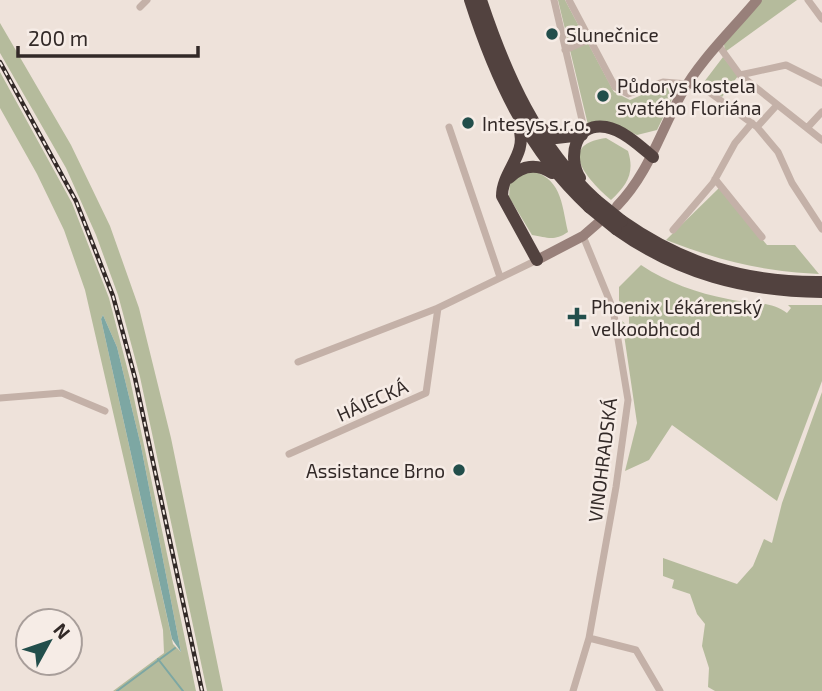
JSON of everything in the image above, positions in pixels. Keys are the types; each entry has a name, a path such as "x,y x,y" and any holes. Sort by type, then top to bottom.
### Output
{"highway":[{"path":"470,0 523,142 501,194 505,206 537,260"},
{"path":"481,0 503,61 528,115 593,204"},
{"path":"511,105 534,143 561,179"},
{"path":"528,115 553,137 582,135 597,127 611,128 653,157"},
{"path":"582,135 574,148 572,162 593,204"},
{"path":"504,183 516,171 531,167 545,169 671,263 731,284 778,291 822,292"},
{"path":"619,225 659,246 723,271 780,282 822,282"}],"street":[{"path":"140,7 146,0"},
{"path":"554,0 582,120"},
{"path":"569,0 615,87 622,92 635,93 663,82 688,84 709,92 755,125 778,152 792,183 822,229"},
{"path":"617,206 638,183 688,84 757,0"},
{"path":"808,0 822,19"},
{"path":"565,50 590,39"},
{"path":"719,46 740,75 822,140"},
{"path":"740,75 786,65 822,83"},
{"path":"673,230 715,179 736,143 777,105"},
{"path":"807,128 822,112"},
{"path":"449,127 500,277"},
{"path":"715,179 762,237"},
{"path":"298,362 438,308 583,236 598,223"},
{"name":"VINOHRADSKÁ","path":"573,691 589,638 616,487 628,400 614,314 604,282 583,236"},
{"name":"HÁJECKÁ","path":"289,454 426,394 438,308"},
{"path":"0,398 62,393 106,411"},
{"path":"589,638 636,650 660,691"}],"green space":[{"path":"558,0 565,0 614,92 630,100 658,88 668,88 674,95 657,130 637,135 605,121 588,125"},
{"path":"760,0 797,0 725,52 724,44"},
{"path":"0,23 71,145 110,226 139,308 171,438 223,691 207,691 140,377 118,295 96,235 66,168 0,53"},
{"path":"723,57 738,76 722,97 704,82"},
{"path":"0,72 72,203 109,298 130,379 196,691 113,691 164,653 163,630 85,290 64,230 37,174 0,108","holes":["103,315 117,347 141,446 181,652 173,644 101,319"]},
{"path":"606,138 628,151 631,166 625,184 611,200 586,174 579,156 582,148 590,142"},
{"path":"527,169 547,178 558,192 568,232 563,235 546,238 532,235 509,197 510,181"},
{"path":"719,188 767,245 795,245 819,274 741,264 666,240"},
{"path":"641,265 672,282 694,290 736,301 766,304 787,313 791,308 788,305 822,305 822,381 777,501 672,425 649,460 625,471 637,423 622,321 629,327 629,312 619,301 619,287"},
{"path":"822,392 822,691 715,691 708,687 709,668 702,646 705,624 697,614 690,594 672,588 674,580 663,576 663,558 737,584 753,566 764,539 772,543 782,503"}],"water":[{"path":"103,315 117,347 141,446 181,652 172,639 101,319"}],"waterway":[{"path":"117,691 175,648"},
{"path":"158,659 183,691"}],"railway":[{"path":"0,62 76,201 113,296 135,378 202,691"}],"place":[{"name":"Slunečnice","path":"552,34"},
{"name":"Půdorys kostela svatého Floriána","path":"603,96"},
{"name":"Intesys s.r.o.","path":"468,123"},
{"name":"Phoenix Lékárenský velkoobhcod","path":"577,317"},
{"name":"Assistance Brno","path":"459,470"}]}
